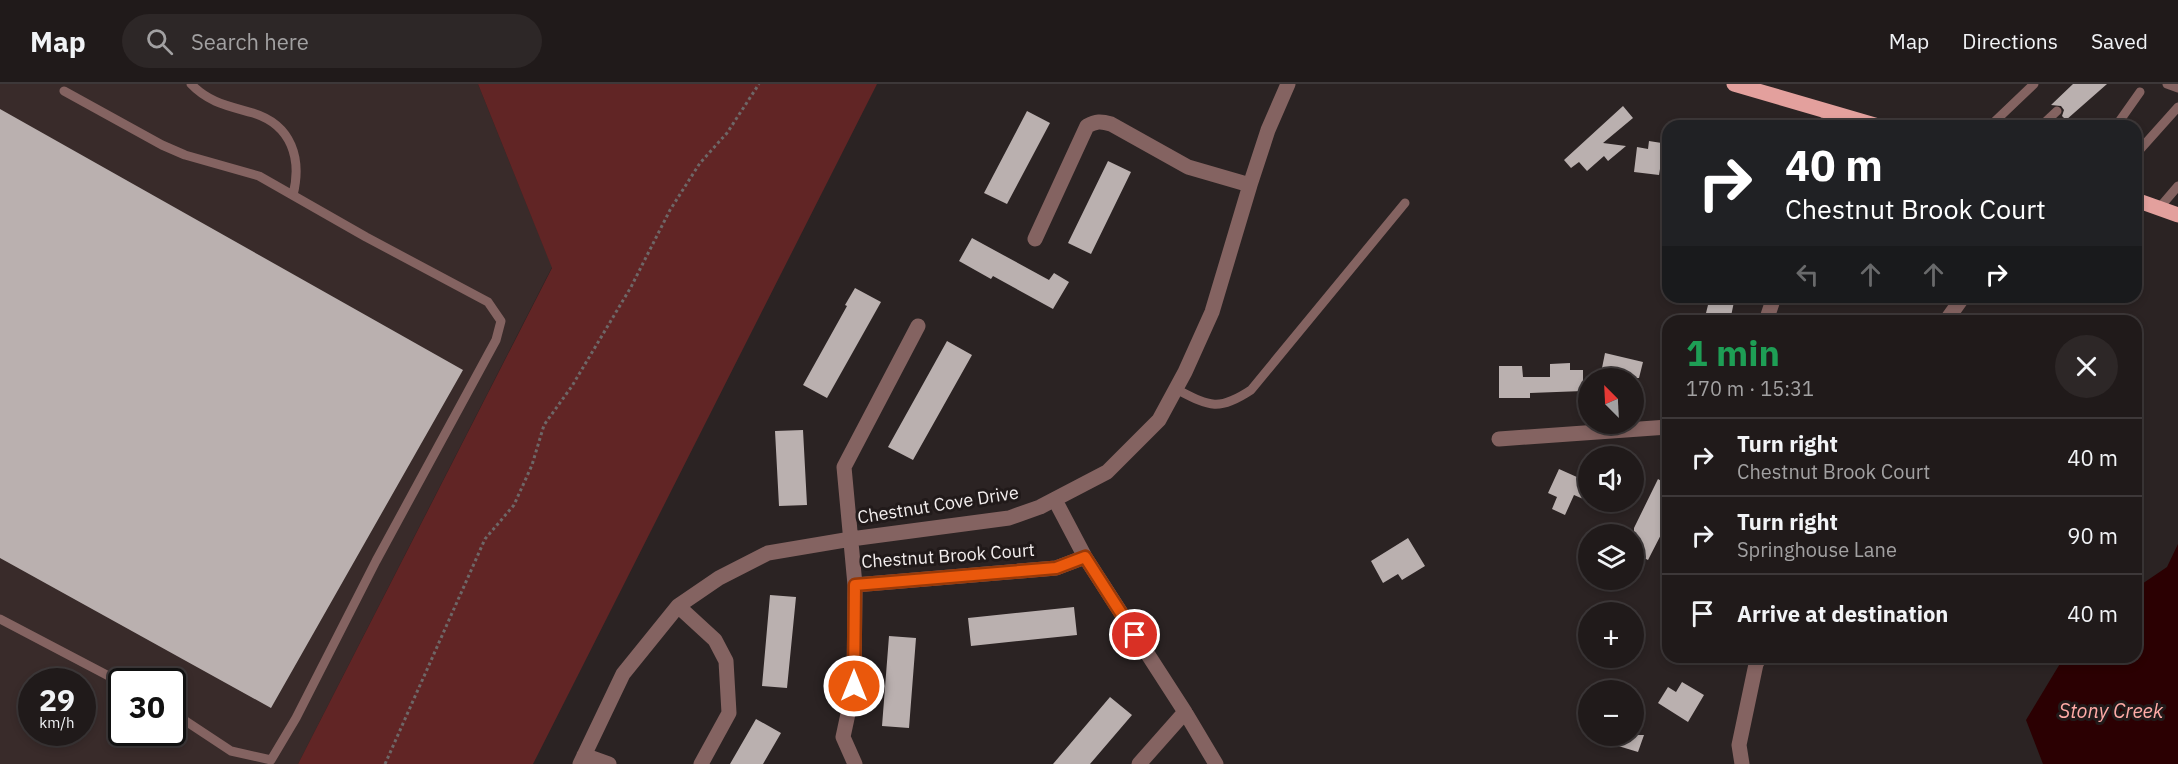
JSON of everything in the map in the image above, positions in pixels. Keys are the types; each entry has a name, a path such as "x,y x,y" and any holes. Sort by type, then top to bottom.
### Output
{"main road":[{"path":"1734,84 1828,119"},
{"path":"2142,202 2178,215"}],"street":[{"name":"Chestnut Cove Drive","path":"582,760 623,674 678,606 719,578 768,553 850,539 1009,518 1055,500 1107,472 1159,420 1212,312 1268,130 1288,84"},
{"path":"1035,239 1087,126 1100,121 1111,124 1188,167 1250,185"},
{"name":"Chestnut Brook Court","path":"918,326 844,467 855,585 1056,568 1085,557"},
{"path":"1499,439 1662,428"},
{"path":"1055,500 1085,557 1216,764"},
{"path":"855,585 854,686 843,736 855,764"},
{"path":"678,606 715,640 726,661 729,713 701,764"},
{"path":"1742,764 1739,745 1757,663"},
{"path":"1139,764 1185,712"},
{"path":"582,760 609,764"}],"lane":[{"path":"191,84 209,99 221,105 261,116 281,132 290,143 297,160 297,179 293,195"},
{"path":"1996,120 2034,84"},
{"path":"2167,84 2178,88"},
{"path":"64,91 162,145 185,155 259,176 366,237 488,302 501,321 496,340 376,561 296,718 271,760 231,751 186,721"},
{"path":"2120,120 2140,92"},
{"path":"2142,147 2178,107"},
{"path":"2048,120 2058,111"},
{"path":"2160,207 2178,186"},
{"path":"1176,389 1209,406 1237,400 1251,390 1405,203"},
{"path":"0,619 108,676"}],"path":[{"path":"385,764 485,539 514,505 532,465 544,425 572,386 625,297 670,210 700,163 727,133 759,84"}],"shaded area":[{"path":"0,84 478,84 552,267 298,764 0,764"},
{"path":"478,84 877,84 533,764 298,764 552,268"}],"water":[{"name":"Stony Creek","path":"2178,544 2178,764 2043,764 2026,720 2060,663 2142,663 2142,584 2167,567"}],"building":[{"path":"2073,84 2107,84 2066,120 2062,116 2064,110 2061,106 2051,105"},
{"path":"1623,106 1633,118 1603,143 1626,146 1608,161 1604,156 1587,171 1579,162 1571,168 1564,160"},
{"path":"0,109 463,370 271,708 0,558"},
{"path":"1027,111 1050,123 1007,204 984,193"},
{"path":"1649,141 1662,143 1662,169 1660,169 1659,175 1634,172 1637,147 1648,149"},
{"path":"1108,161 1131,172 1091,254 1068,243"},
{"path":"972,238 1049,280 1054,273 1069,282 1053,309 993,276 991,279 959,261"},
{"path":"855,288 881,302 827,398 803,385"},
{"path":"1708,303 1734,303 1731,315 1706,315"},
{"path":"947,341 972,355 913,460 888,447"},
{"path":"1605,353 1643,362 1642,368 1602,368"},
{"path":"1570,363 1570,370 1578,370 1578,391 1530,393 1530,398 1499,398 1499,366 1522,366 1523,377 1550,377 1550,364"},
{"path":"803,430 807,505 779,506 775,431"},
{"path":"1559,469 1578,478 1578,497 1574,495 1565,515 1552,509 1557,497 1548,493"},
{"path":"1658,479 1662,481 1662,533 1648,560 1644,558 1644,524 1636,524 1644,512"},
{"path":"1408,538 1425,566 1402,580 1398,574 1383,583 1371,561"},
{"path":"770,595 796,597 787,688 762,686"},
{"path":"1074,607 1077,635 971,646 968,618"},
{"path":"889,636 916,638 909,728 882,726"},
{"path":"1682,682 1704,695 1688,722 1658,703 1668,687 1676,692"},
{"path":"1110,697 1132,715 1090,764 1053,764"},
{"path":"756,719 781,733 763,764 730,764"},
{"path":"1618,746 1640,746 1638,752"}],"route":[{"path":"854,686 855,585 1056,568 1085,557 1135,635"}]}
